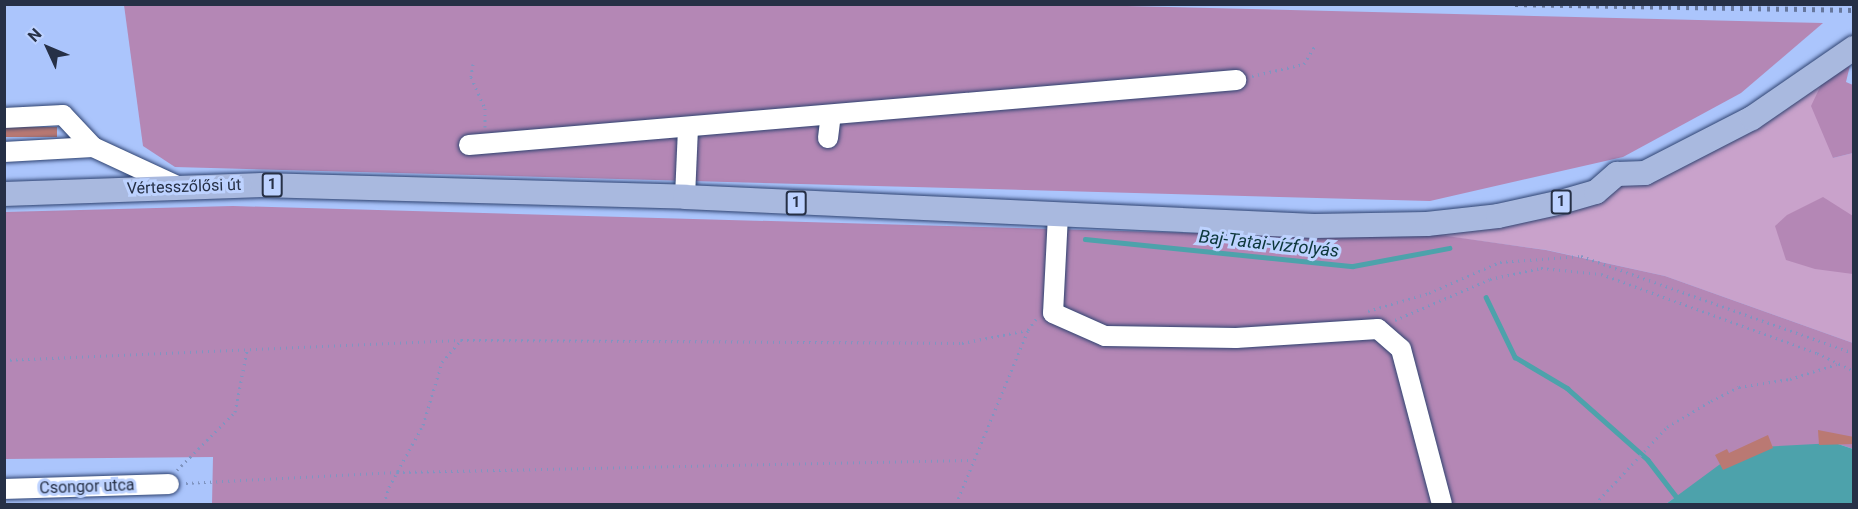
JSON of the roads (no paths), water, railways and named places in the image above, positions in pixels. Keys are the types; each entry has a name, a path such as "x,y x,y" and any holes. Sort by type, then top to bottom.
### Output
{"main road":[{"name":"1","path":"685,197 1058,215 1391,225 1460,221 1528,210 1596,192 1617,174 1645,173 1704,146 1752,118 1854,48"},
{"name":"Vértesszőlősi út","path":"4,194 263,185 685,197"}],"street":[{"path":"477,145 831,115 945,96 1236,80"},
{"path":"828,138 831,115"},
{"path":"4,118 63,116 99,150 115,172 98,191"},
{"path":"685,197 688,127"},
{"path":"4,152 99,150 179,187"},
{"path":"1058,215 1053,313 1105,336 1236,338 1378,329 1401,349 1442,504"},
{"name":"Csongor utca","path":"4,489 169,484"}],"waterway":[{"name":"Baj-Tatai-vízfolyás","path":"1085,239 1353,266 1449,248"},
{"name":"Baj-Tatai-vízfolyás","path":"1486,297 1515,357 1567,388 1648,460 1682,504"}],"railway":[{"path":"1515,4 1854,10"}]}
